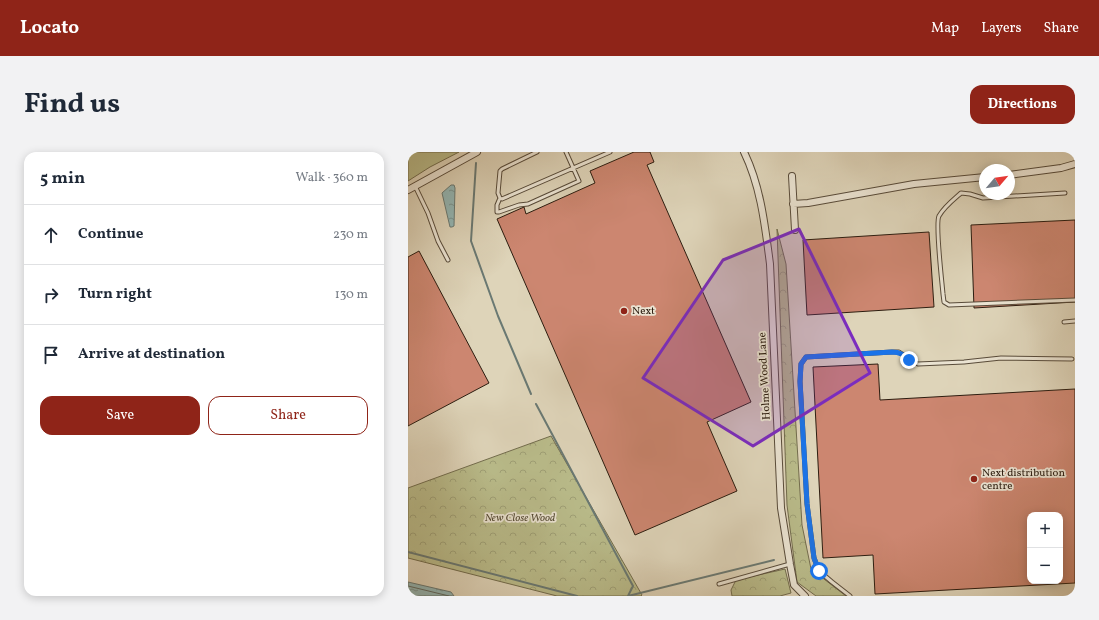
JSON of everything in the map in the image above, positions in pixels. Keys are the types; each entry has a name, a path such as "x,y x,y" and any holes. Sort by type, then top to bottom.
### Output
{"street":[{"path":"408,190 478,152"},
{"name":"Holme Wood Lane","path":"744,152 756,183 761,204 770,264 781,508 794,585 805,596"},
{"path":"1015,174 1061,168 1075,164"},
{"path":"792,176 795,230"},
{"path":"793,204 808,203 914,184 979,178"}],"lane":[{"path":"537,152 502,169 500,172 498,192 500,198 497,206 498,212 519,205 528,204 579,181 566,152"},
{"path":"500,198 502,199 610,152"},
{"path":"415,186 428,213 438,241 448,260"},
{"path":"1065,193 983,198 961,193 938,217 942,294 944,302 949,305 1075,300"},
{"path":"1064,322 1075,321"},
{"path":"850,596 819,571 814,558 807,496 800,382 801,364 806,357 899,352 909,360 918,364 964,362 1001,358 1072,359"},
{"path":"719,584 790,564"}],"highlighted area":[{"path":"799,229 870,373 753,446 643,378 723,260"}],"green space":[{"path":"408,152 459,152 430,167 408,181"},
{"path":"777,229 786,264 802,525 811,569 846,596 816,596 797,582 787,505"},
{"name":"New Close Wood","path":"551,436 642,595 641,596 557,596 408,558 408,488"},
{"path":"785,569 791,593 780,596 732,596 731,590 736,580"}],"water":[{"path":"451,185 454,185 455,188 454,226 450,227 442,193"},
{"path":"408,582 451,592 454,596 408,596"}],"building":[{"name":"Next","path":"634,152 650,152 654,162 647,165 751,402 707,422 737,491 635,535 497,219 524,207 526,214 595,183 590,171"},
{"path":"1075,220 1075,302 974,308 971,225"},
{"path":"929,232 934,307 807,315 803,240"},
{"path":"419,251 489,383 408,426 408,257"},
{"path":"878,364 880,400 1075,389 1075,583 1063,584 1063,512 1027,512 1027,584 1057,584 875,594 873,555 823,558 813,367"}],"waterway":[{"path":"476,163 471,241 498,316 531,394"},
{"path":"536,404 633,586 628,596"},
{"path":"408,552 577,596"},
{"path":"628,596 774,560"}],"place":[{"name":"Next","path":"624,311"},
{"name":"Next distribution centre","path":"974,479"}],"route":[{"path":"819,571 814,558 807,504 800,382 801,364 806,357 892,352 899,352 909,360"}]}
